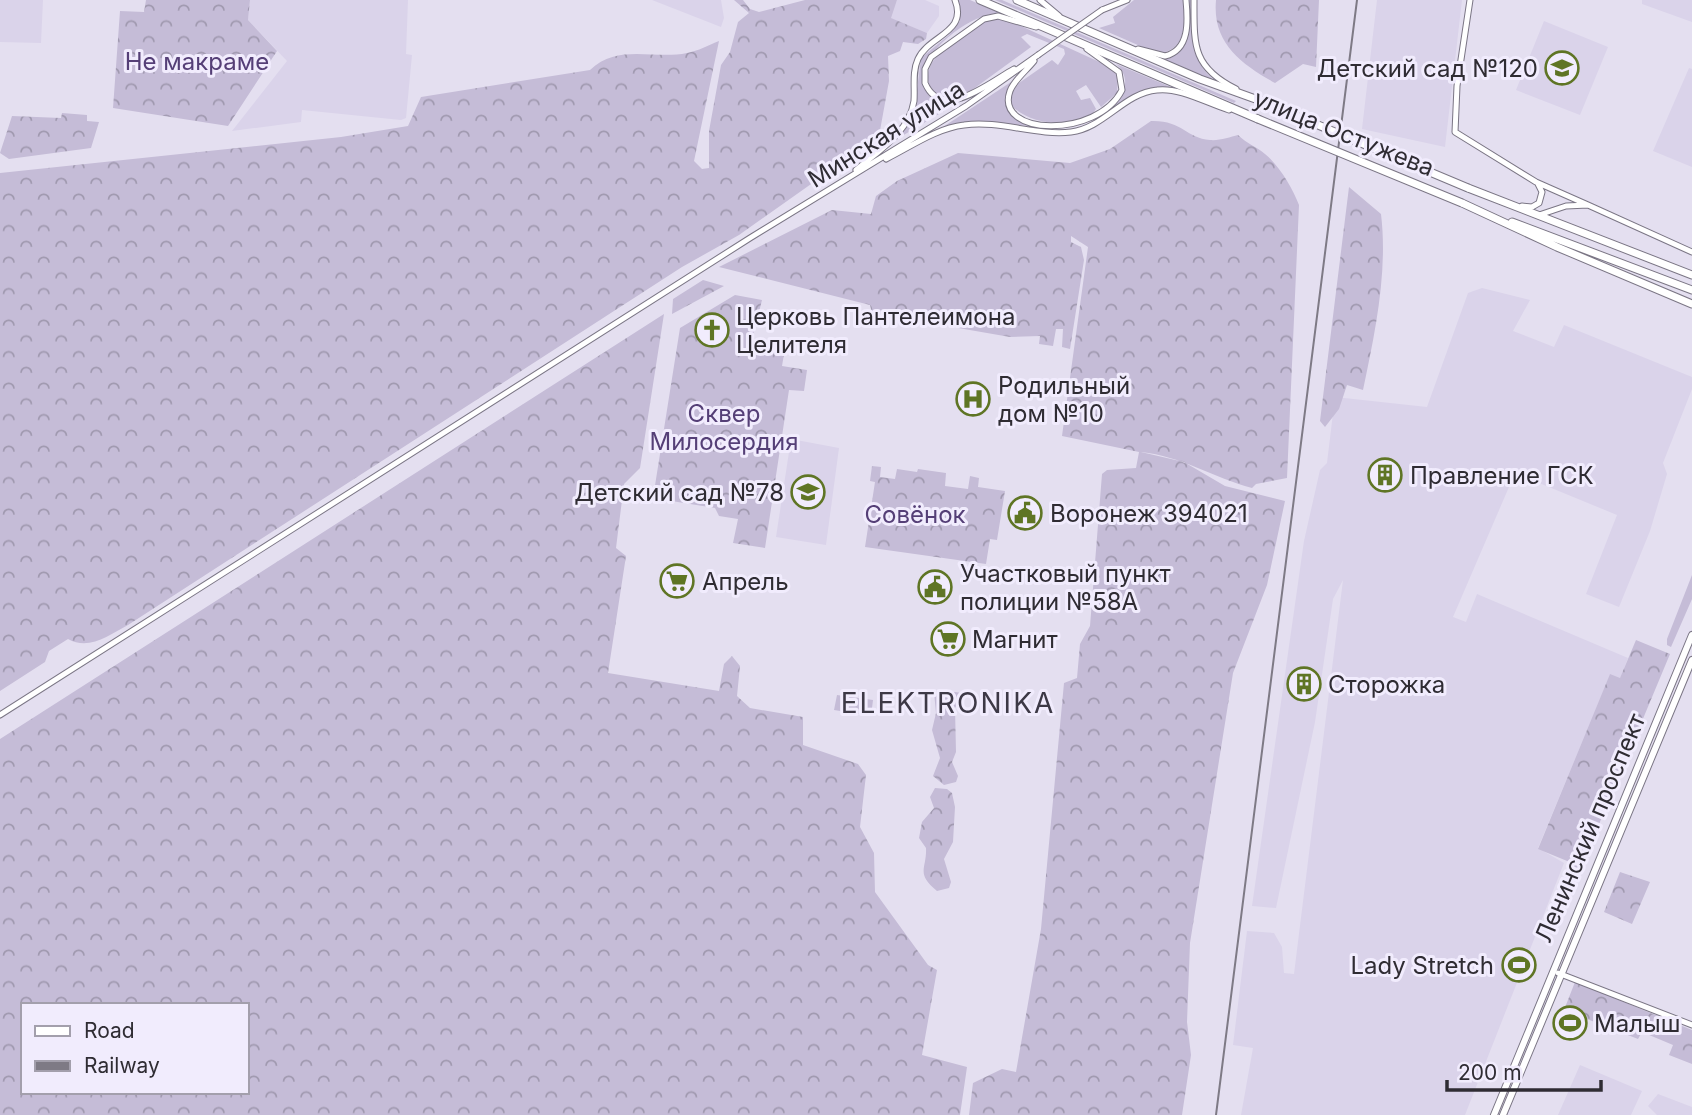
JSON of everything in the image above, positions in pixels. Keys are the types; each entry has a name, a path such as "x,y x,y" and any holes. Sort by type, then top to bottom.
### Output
{"main road":[{"name":"улица Остужева","path":"980,0 1047,31 1462,203 1692,304"},
{"name":"улица Остужева","path":"1017,0 1524,212"},
{"path":"1462,203 1692,290"},
{"path":"1524,212 1692,275"},
{"name":"Ленинский проспект","path":"1494,1115 1692,635"},
{"name":"Ленинский проспект","path":"1503,1115 1692,660"}],"street":[{"path":"846,179 905,125 913,105 918,59 926,48 953,27 958,16 955,0"},
{"path":"1040,0 1064,20"},
{"path":"1102,10 1112,0"},
{"path":"1102,10 1127,0"},
{"path":"1099,35 1155,55 1172,54 1185,37 1186,0"},
{"path":"1194,0 1195,37 1201,62 1213,76 1261,102"},
{"name":"улица Остужева","path":"1470,0 1457,86 1455,132 1536,182"},
{"name":"Минская улица","path":"0,715 671,289 966,106 1102,10"},
{"path":"1038,55 961,99 937,98 925,83 925,69 931,57 984,19 1004,17 1047,31"},
{"path":"1038,55 1013,85 1010,107 1026,121 1075,125 1109,106 1119,96 1123,84 1115,67 1080,44"},
{"path":"858,172 938,133 962,125 988,124 1066,132 1082,130 1143,94 1157,90 1176,92 1258,119"},
{"path":"1468,188 1532,207 1542,197 1536,182"},
{"path":"1536,182 1692,252"},
{"name":"улица Остужева","path":"1524,212 1540,215 1566,206 1588,205"},
{"path":"1552,973 1561,974 1692,1025"}],"shaded area":[{"path":"0,0 43,0 41,43 0,42"},
{"path":"250,0 408,0 406,54 412,55 406,118 401,120 302,110 301,122 232,131 287,61 248,20"},
{"path":"652,0 721,0 724,18 721,27"},
{"path":"897,0 925,0 939,6 939,16 927,33 890,18"},
{"path":"1377,0 1462,0 1445,147 1362,129"},
{"path":"1642,0 1692,0 1692,22 1642,4"},
{"name":"Детский сад №120","path":"1544,21 1608,47 1580,115 1516,90"},
{"path":"1689,68 1692,69 1692,167 1653,151"},
{"path":"1482,288 1530,300 1513,331 1554,347 1564,325 1692,377 1692,389 1663,463 1667,474 1650,531 1619,607 1586,594 1617,515 1515,473 1453,617 1466,622 1477,594 1628,658 1620,679 1610,675 1538,848 1564,863 1465,1115 1241,1115 1253,1048 1233,1045 1247,931 1274,933 1282,947 1284,973 1294,974 1343,580 1333,599 1315,722 1276,908 1252,906 1304,541 1320,470 1327,463 1335,397 1427,407 1468,293"},
{"name":"Детский сад №78","path":"791,439 839,448 826,545 776,537"},
{"path":"1580,1065 1642,1091 1631,1115 1558,1115"},
{"path":"1658,1094 1692,1107 1692,1115 1657,1115 1648,1106"}],"green space":[{"name":"Не макраме","path":"146,0 250,0 248,20 277,51 228,126 113,108 120,11 144,12"},
{"path":"734,0 743,0 750,9 759,12 805,0 897,0 891,18 927,33 926,39 918,44 903,42 900,51 888,56 889,81 879,136 739,235 682,267 128,625 91,642 68,639 49,651 45,662 0,691 0,173 341,137 408,126 421,97 590,70 612,57 624,55 687,53 719,41 694,161 702,169 709,168 709,131 721,65 730,52 738,22 749,13"},
{"path":"958,0 970,0 1000,13 974,20 960,28 935,50 923,76 924,89 941,103 959,102 897,139 914,114 921,58 949,35 960,21"},
{"path":"995,0 1002,0 1236,101 1234,103"},
{"path":"1134,0 1183,0 1184,27 1182,36 1173,48 1156,53 1099,28 1115,23 1113,17"},
{"path":"1188,0 1192,0 1193,35 1197,56 1209,75 1218,83 1163,59 1180,51 1188,37"},
{"path":"1216,0 1319,0 1316,67 1303,64 1275,83 1251,68 1240,60 1224,40 1216,15"},
{"path":"993,18 1008,20 1106,65 1118,76 1117,93 1101,107 1086,85 1076,91 1081,100 1090,98 1096,109 1079,121 1041,121 1018,111 1011,104 1013,91 1019,83 1052,60 1058,65 1065,54 1064,49 1027,34 1021,37 1031,47 972,90 953,98 932,92 928,80 929,69 935,59 953,42"},
{"path":"1116,64 1173,88 1157,88 1090,125 1073,130 1066,129 1090,123 1117,102 1125,83 1123,73"},
{"path":"1011,82 1006,105 1017,120 1040,127 986,122 943,127"},
{"name":"Не макраме","path":"62,113 87,115 87,121 99,122 91,148 9,159 0,153 12,116 61,118"},
{"path":"1151,121 1170,123 1202,139 1238,135 1275,164 1299,205 1287,478 1256,484 1252,488 1187,464 1225,486 1285,501 1267,585 1233,673 1190,943 1187,1022 1191,1055 1182,1115 969,1115 973,1083 1002,1069 1016,1072 1041,929 1064,683 1077,678 1080,644 1090,626 1102,474 1107,470 1136,468 1139,452 1062,436 1088,247 1071,236 1071,242 1081,247 1084,260 1070,349 1062,347 1063,329 1056,329 1053,346 1039,344 1040,336 1010,337 872,313 870,305 719,267 832,210 871,214 876,196 897,181 958,153 1070,163 1110,149"},
{"path":"1349,187 1381,214 1382,280 1363,390 1347,385 1339,409 1325,427 1320,421"},
{"path":"703,280 724,286 672,314 673,299"},
{"name":"Сквер Милосердия","path":"735,295 762,300 750,348 784,354 782,366 807,370 804,391 789,390 765,548 733,543 738,519 719,516 715,508 653,498 680,328"},
{"path":"664,314 640,468 624,484 616,548 626,556 608,673 719,691 724,664 732,656 740,666 737,696 750,708 803,717 803,745 858,764 866,775 860,827 874,853 875,892 928,965 937,970 922,1055 967,1067 960,1115 0,1115 0,739"},
{"name":"Совёнок","path":"872,466 881,467 880,477 895,479 897,469 917,472 918,469 946,473 945,486 968,489 970,476 979,478 978,487 1005,491 997,540 990,539 986,564 865,547 875,482 870,481"},
{"path":"1692,575 1692,599 1671,647 1667,645 1667,639"},
{"path":"1636,640 1670,654 1577,877 1568,873 1572,863 1538,849 1610,674 1620,678"},
{"path":"938,690 963,693 955,708 956,752 952,762 958,776 956,782 944,785 933,776 940,758 932,730 936,713 934,692"},
{"path":"837,695 873,700 871,716 834,710"},
{"path":"935,788 947,789 952,793 955,807 953,842 944,859 951,882 949,888 937,891 924,875 926,848 919,838 922,822 934,808 930,797"},
{"path":"1620,872 1650,882 1632,924 1604,912"},
{"path":"1575,982 1692,1030 1692,1064 1669,1055 1673,1045 1642,1032 1638,1039 1564,1010"}],"railway":[{"path":"1216,1115 1357,0"}],"place":[{"name":"Детский сад №120","path":"1562,68"},
{"name":"Церковь Пантелеимона Целителя","path":"712,330"},
{"name":"Родильный дом №10","path":"973,399"},
{"name":"Правление ГСК","path":"1385,475"},
{"name":"Детский сад №78","path":"808,492"},
{"name":"Воронеж 394021","path":"1025,513"},
{"name":"Апрель","path":"677,581"},
{"name":"Участковый пункт полиции №58А","path":"935,587"},
{"name":"Магнит","path":"948,639"},
{"name":"Сторожка","path":"1304,684"},
{"name":"Lady Stretch","path":"1519,965"},
{"name":"Малыш","path":"1570,1023"}],"district":[{"name":"ELEKTRONIKA","path":"948,703"}]}
